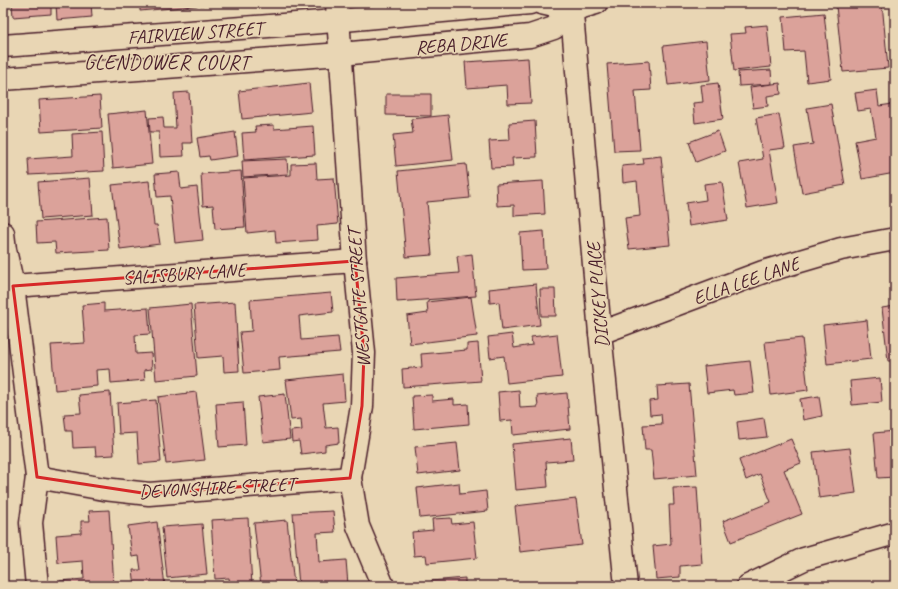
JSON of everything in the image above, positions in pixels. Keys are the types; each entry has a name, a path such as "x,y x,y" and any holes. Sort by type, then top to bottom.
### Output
{"street":[{"name":"REBA DRIVE","path":"338,12 530,3"},
{"name":"REBA DRIVE","path":"541,3 571,6 596,3"},
{"name":"REBA DRIVE","path":"341,54 530,36 554,28 571,6"},
{"name":"DICKEY PLACE","path":"571,6 600,333 626,586"},
{"name":"FAIRVIEW STREET","path":"3,46 338,12"},
{"name":"WESTGATE STREET","path":"338,12 355,261 364,353 362,406 350,478 358,526 384,586"},
{"name":"FAIRVIEW STREET","path":"3,79 341,54"},
{"path":"3,233 13,286 37,477 31,523 37,586"},
{"name":"ELLA LEE LANE","path":"600,333 763,272 841,250 895,239"},
{"name":"SALISBURY LANE","path":"13,286 355,261"},
{"name":"DEVONSHIRE STREET","path":"37,477 104,489 149,494 350,478"},
{"path":"748,586 804,559 895,533"}],"highlighted area":[{"path":"355,261 364,353 362,406 350,478 149,494 37,477 13,286"}],"building":[{"path":"12,3 51,3 51,14 13,17"},
{"path":"56,3 91,3 92,17 57,20"},
{"path":"140,3 225,3 140,11"},
{"path":"882,3 888,68 843,72 836,6"},
{"path":"824,13 831,79 807,82 804,51 786,52 783,17"},
{"path":"767,25 771,67 734,71 730,34 746,33 745,27"},
{"path":"706,41 710,80 668,85 663,46"},
{"path":"528,58 531,103 508,104 507,85 467,88 465,62"},
{"path":"649,61 651,90 635,91 640,150 614,151 607,64"},
{"path":"771,70 772,84 739,86 738,72"},
{"path":"309,83 312,112 242,119 239,91"},
{"path":"718,83 723,119 695,123 693,103 703,102 701,85"},
{"path":"780,83 781,94 767,96 768,106 753,108 750,87"},
{"path":"877,90 879,106 893,104 895,117 895,173 862,179 855,141 876,137 871,109 858,111 855,93"},
{"path":"189,92 192,143 183,143 184,156 160,157 159,132 150,132 149,118 163,117 164,128 176,128 174,93"},
{"path":"386,94 431,94 431,116 386,115"},
{"path":"100,96 102,128 41,132 39,100"},
{"path":"831,104 845,185 802,193 794,147 813,144 807,108"},
{"path":"147,110 152,164 113,168 108,114"},
{"path":"779,114 785,148 769,150 778,203 747,208 739,163 763,159 756,118"},
{"path":"448,115 453,160 396,166 393,135 413,133 411,119"},
{"path":"535,121 537,157 512,158 513,167 491,168 489,141 510,140 509,123"},
{"path":"274,125 274,129 313,126 315,155 244,160 242,133 256,132 255,126"},
{"path":"718,131 725,151 696,162 689,142"},
{"path":"102,132 104,171 29,175 28,159 73,156 72,134"},
{"path":"235,132 238,156 210,160 209,156 200,157 197,138"},
{"path":"661,156 670,245 629,249 625,218 640,216 637,181 623,183 622,166 644,164 643,158"},
{"path":"287,159 288,174 243,177 242,161"},
{"path":"316,163 317,179 334,178 338,224 317,226 318,240 276,243 275,230 247,233 243,178 291,175 291,164"},
{"path":"466,164 470,198 427,202 432,255 406,257 398,171"},
{"path":"241,171 245,227 215,229 213,205 203,206 201,174"},
{"path":"179,172 181,189 197,187 203,240 175,243 170,196 157,197 155,174"},
{"path":"90,178 93,215 41,219 38,182"},
{"path":"149,181 154,225 157,225 160,244 120,249 112,185"},
{"path":"543,181 545,214 514,216 514,205 497,206 496,184"},
{"path":"722,182 728,220 689,226 686,203 706,200 704,184"},
{"path":"107,217 109,250 56,253 55,242 37,243 36,222"},
{"path":"544,231 546,269 522,270 520,233"},
{"path":"472,254 476,296 397,302 396,278 459,273 457,256"},
{"path":"536,284 540,325 502,330 499,302 490,303 489,289"},
{"path":"540,289 555,289 556,316 541,316"},
{"path":"331,293 333,312 299,316 301,340 338,337 340,352 279,357 280,370 244,373 240,332 252,331 250,300"},
{"path":"471,297 477,336 410,344 407,316 428,313 427,302"},
{"path":"235,302 239,371 224,372 223,356 198,358 194,305"},
{"path":"104,303 104,311 148,308 150,334 135,335 136,354 151,353 152,369 144,370 145,380 111,383 110,369 96,370 97,386 55,390 51,345 85,343 82,305"},
{"path":"191,304 197,376 156,380 150,308"},
{"path":"895,306 895,361 888,361 882,308"},
{"path":"867,320 871,359 827,364 823,325"},
{"path":"512,334 514,348 532,345 531,337 557,334 562,377 507,383 504,356 490,358 488,337"},
{"path":"802,338 808,390 771,395 765,342"},
{"path":"478,343 481,381 403,387 402,369 422,367 421,354 467,350 467,344"},
{"path":"750,361 754,393 734,395 733,390 707,393 704,366"},
{"path":"343,374 345,401 323,403 326,428 338,427 339,443 325,445 325,451 301,454 299,441 292,442 291,431 302,430 301,419 291,420 286,380"},
{"path":"880,378 882,402 852,405 850,381"},
{"path":"689,384 697,475 654,479 651,450 645,450 643,425 662,424 661,414 650,415 649,401 658,400 657,386"},
{"path":"519,390 520,408 538,407 537,396 567,393 570,429 513,435 512,420 500,421 498,392"},
{"path":"110,392 114,455 96,456 95,447 73,448 72,431 66,431 64,414 81,413 79,395"},
{"path":"196,392 205,460 166,464 158,397"},
{"path":"285,394 290,439 263,442 258,397"},
{"path":"432,395 432,401 454,399 454,405 468,404 469,424 414,429 412,396"},
{"path":"819,396 822,416 803,420 800,399"},
{"path":"156,400 161,462 139,464 137,433 119,434 117,403"},
{"path":"243,402 246,445 219,447 216,404"},
{"path":"3,413 6,435 3,435"},
{"path":"764,418 767,437 739,440 737,422"},
{"path":"895,431 895,477 878,478 874,433"},
{"path":"571,438 573,460 546,462 548,487 516,490 512,444"},
{"path":"791,439 801,463 784,470 802,514 731,542 723,521 771,502 760,474 746,480 739,460"},
{"path":"457,443 460,470 418,475 415,447"},
{"path":"850,448 856,493 819,498 813,452"},
{"path":"459,483 460,494 486,491 488,511 420,518 417,488"},
{"path":"697,487 702,564 680,566 680,577 656,579 653,546 671,544 669,505 674,505 673,488"},
{"path":"576,499 582,545 520,552 515,506"},
{"path":"109,510 114,586 60,586 60,581 84,579 83,561 58,563 56,535 81,533 81,521 90,521 89,511"},
{"path":"333,511 335,532 317,533 319,562 346,560 348,585 299,586 293,513"},
{"path":"248,518 252,586 230,586 229,578 215,579 211,520"},
{"path":"451,518 452,524 473,522 477,558 427,563 426,555 414,556 412,532 433,530 432,519"},
{"path":"287,520 294,585 261,586 254,523"},
{"path":"157,522 165,586 135,586 133,570 141,570 139,556 132,557 128,526"},
{"path":"202,524 207,574 167,578 162,527"},
{"path":"465,578 465,586 431,586 431,581"},
{"path":"585,583 585,586 557,586"}],"district":[{"name":"GLENDOWER COURT","path":"167,62"}]}
